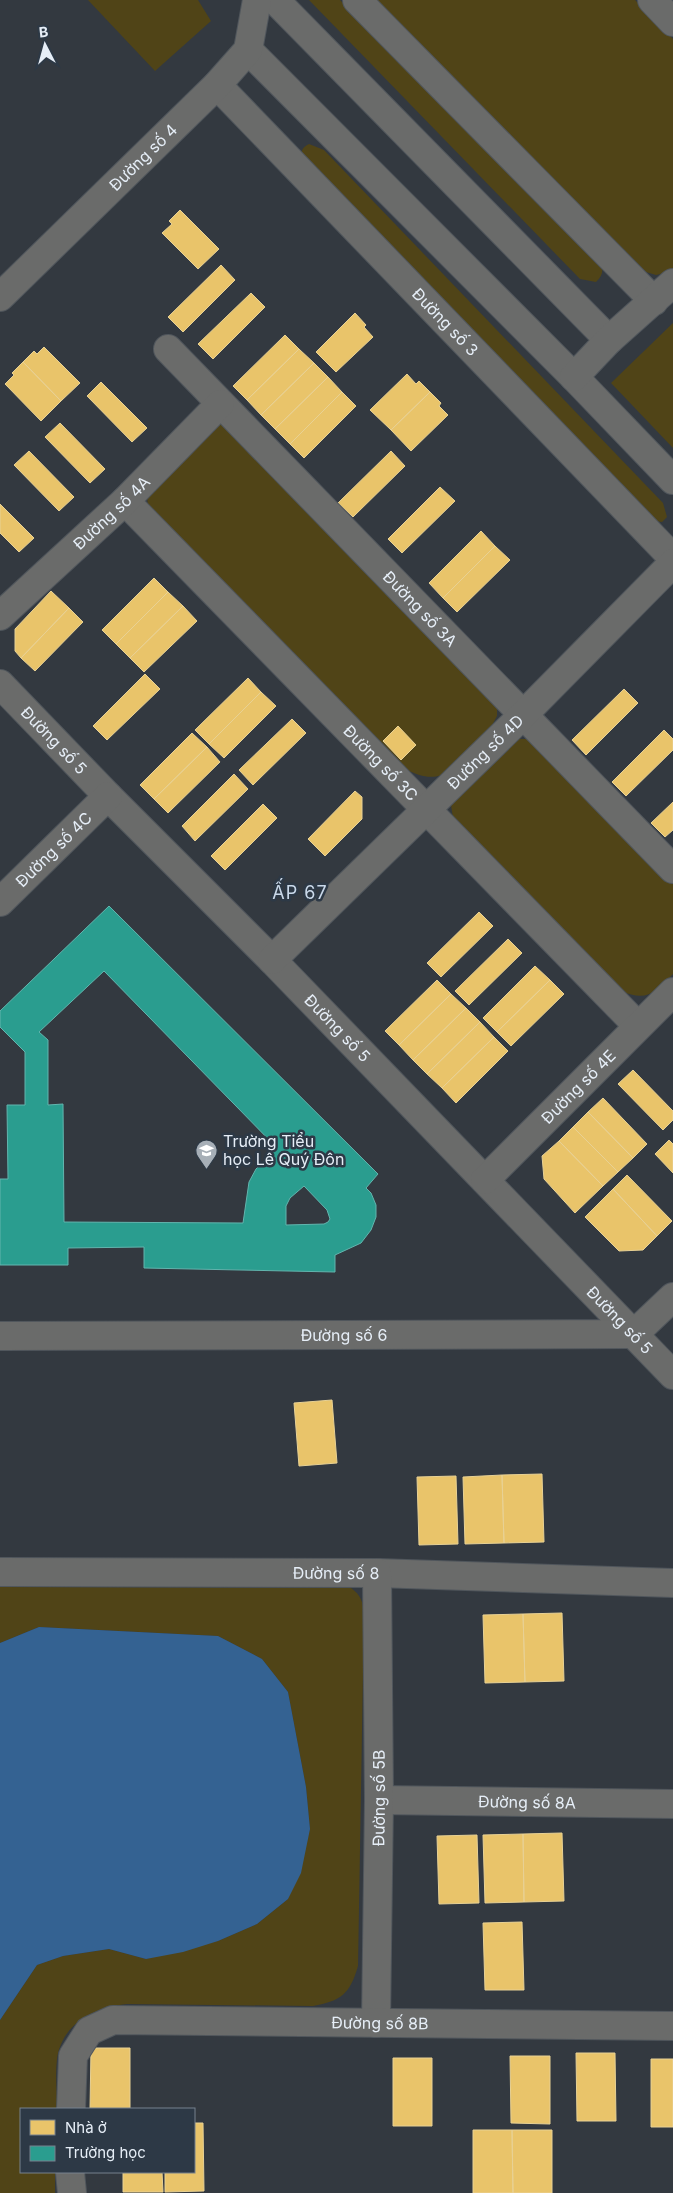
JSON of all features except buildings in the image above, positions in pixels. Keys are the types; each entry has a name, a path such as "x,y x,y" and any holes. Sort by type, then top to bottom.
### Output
{"street":[{"path":"257,0 248,50 574,377 673,480"},
{"path":"275,0 609,340"},
{"path":"357,0 664,292 609,340 574,377"},
{"name":"Đường số 4","path":"0,297 217,85 248,50"},
{"name":"Đường số 3","path":"217,85 673,558"},
{"name":"Đường số 3A","path":"168,349 673,869"},
{"name":"Đường số 4A","path":"0,616 125,501 220,404"},
{"name":"Đường số 3C","path":"125,501 638,1026"},
{"name":"Đường số 4D","path":"272,960 522,715 673,563"},
{"name":"Đường số 5","path":"0,684 108,796 272,960 673,1375"},
{"name":"Đường số 4C","path":"0,902 108,796"},
{"name":"Đường số 4E","path":"485,1180 673,992"},
{"path":"634,1334 673,1297"},
{"name":"Đường số 6","path":"0,1336 634,1334"},
{"name":"Đường số 8","path":"0,1572 377,1573 673,1583"},
{"name":"Đường số 5B","path":"376,2024 379,1800 377,1573"},
{"name":"Đường số 8A","path":"379,1800 673,1804"},
{"name":"Đường số 8B","path":"71,2108 73,2056 89,2031 112,2020 673,2026"},
{"path":"70,2173 72,2193"}],"shaded area":[{"path":"88,0 198,0 211,21 155,71"},
{"path":"309,0 340,0 600,261 602,272 596,282 580,279"},
{"path":"375,0 635,0 673,39 673,271 656,275 646,272"},
{"path":"309,144 324,150 663,503 667,517 662,522 654,521 303,160 302,150"},
{"path":"673,323 673,448 611,383"},
{"path":"223,422 497,705 497,716 490,729 442,775 424,776 407,770 151,516 147,495 214,425"},
{"path":"517,739 528,739 673,879 673,974 650,994 637,996 620,991 453,818 451,805 455,794"},
{"path":"0,1587 351,1588 361,1599 364,1614 358,1966 352,1983 348,1990 337,1999 313,2006 127,2004 103,2009 82,2019 73,2027 60,2046 56,2065 57,2108 20,2108 20,2173 55,2173 55,2193 0,2193 0,2020 37,1965 63,1956 109,1949 146,1959 218,1941 257,1924 288,1899 310,1829 306,1787 288,1692 262,1659 218,1636 39,1627 0,1643"}],"water":[{"path":"39,1627 218,1636 262,1659 288,1692 306,1787 310,1829 301,1873 288,1899 257,1924 218,1941 183,1952 146,1959 109,1949 63,1956 37,1965 0,2020 0,1643"}],"place":[{"name":"Trường Tiểu học Lê Quý Đôn","path":"207,1169"}],"district":[{"name":"ẤP 67","path":"300,892"}]}
